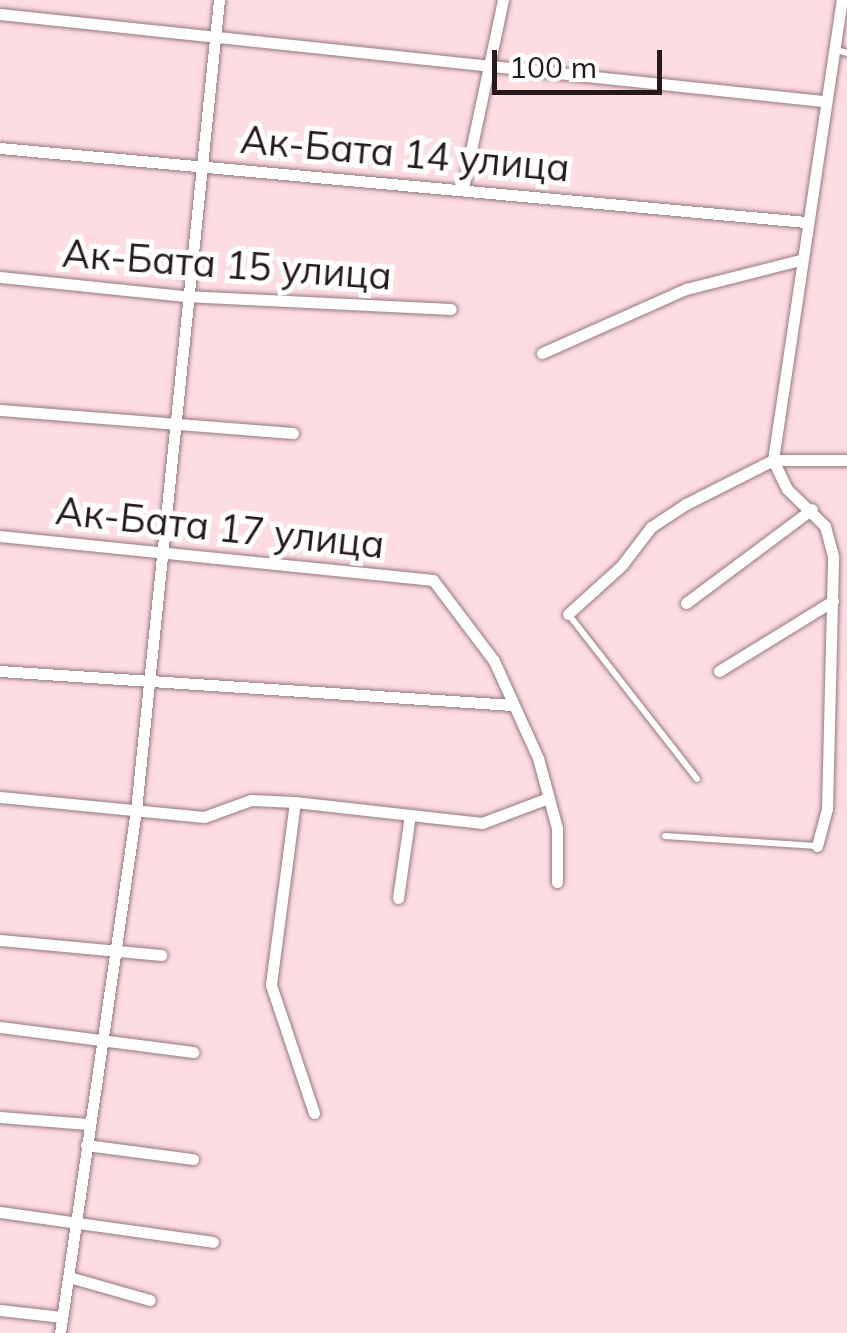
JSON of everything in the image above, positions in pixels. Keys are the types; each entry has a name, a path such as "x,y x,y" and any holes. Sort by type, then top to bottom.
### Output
{"street":[{"path":"60,1333 79,1218 112,949 136,810 185,296 219,0"},
{"path":"462,188 503,0"},
{"path":"816,846 827,808 841,661 833,556 812,509 787,489 773,460 822,101 842,0"},
{"path":"0,14 822,101"},
{"name":"Ак-Бата 14 улица","path":"0,148 805,222"},
{"path":"542,352 686,289 800,260"},
{"name":"Ак-Бата 15 улица","path":"0,277 185,296 451,309"},
{"path":"0,410 293,433"},
{"path":"568,614 622,565 651,526 773,460 847,460"},
{"path":"686,603 812,509"},
{"name":"Ак-Бата 17 улица","path":"0,536 433,580 494,661 512,705"},
{"path":"833,556 847,556"},
{"path":"719,671 834,601"},
{"path":"0,670 148,685 248,684 512,705 557,828 557,882"},
{"path":"0,798 204,817 251,800 296,802 493,822 548,798"},
{"path":"296,802 271,985 314,1113"},
{"path":"398,898 410,814"},
{"path":"0,940 160,955"},
{"path":"0,1027 100,1035 193,1052"},
{"path":"0,1116 88,1124"},
{"path":"86,1145 194,1159"},
{"path":"0,1212 79,1218 213,1242"},
{"path":"69,1277 150,1300"},
{"path":"0,1310 62,1317"}],"lane":[{"path":"832,49 847,52"},
{"path":"568,614 697,779"},
{"path":"666,836 816,846"}]}
